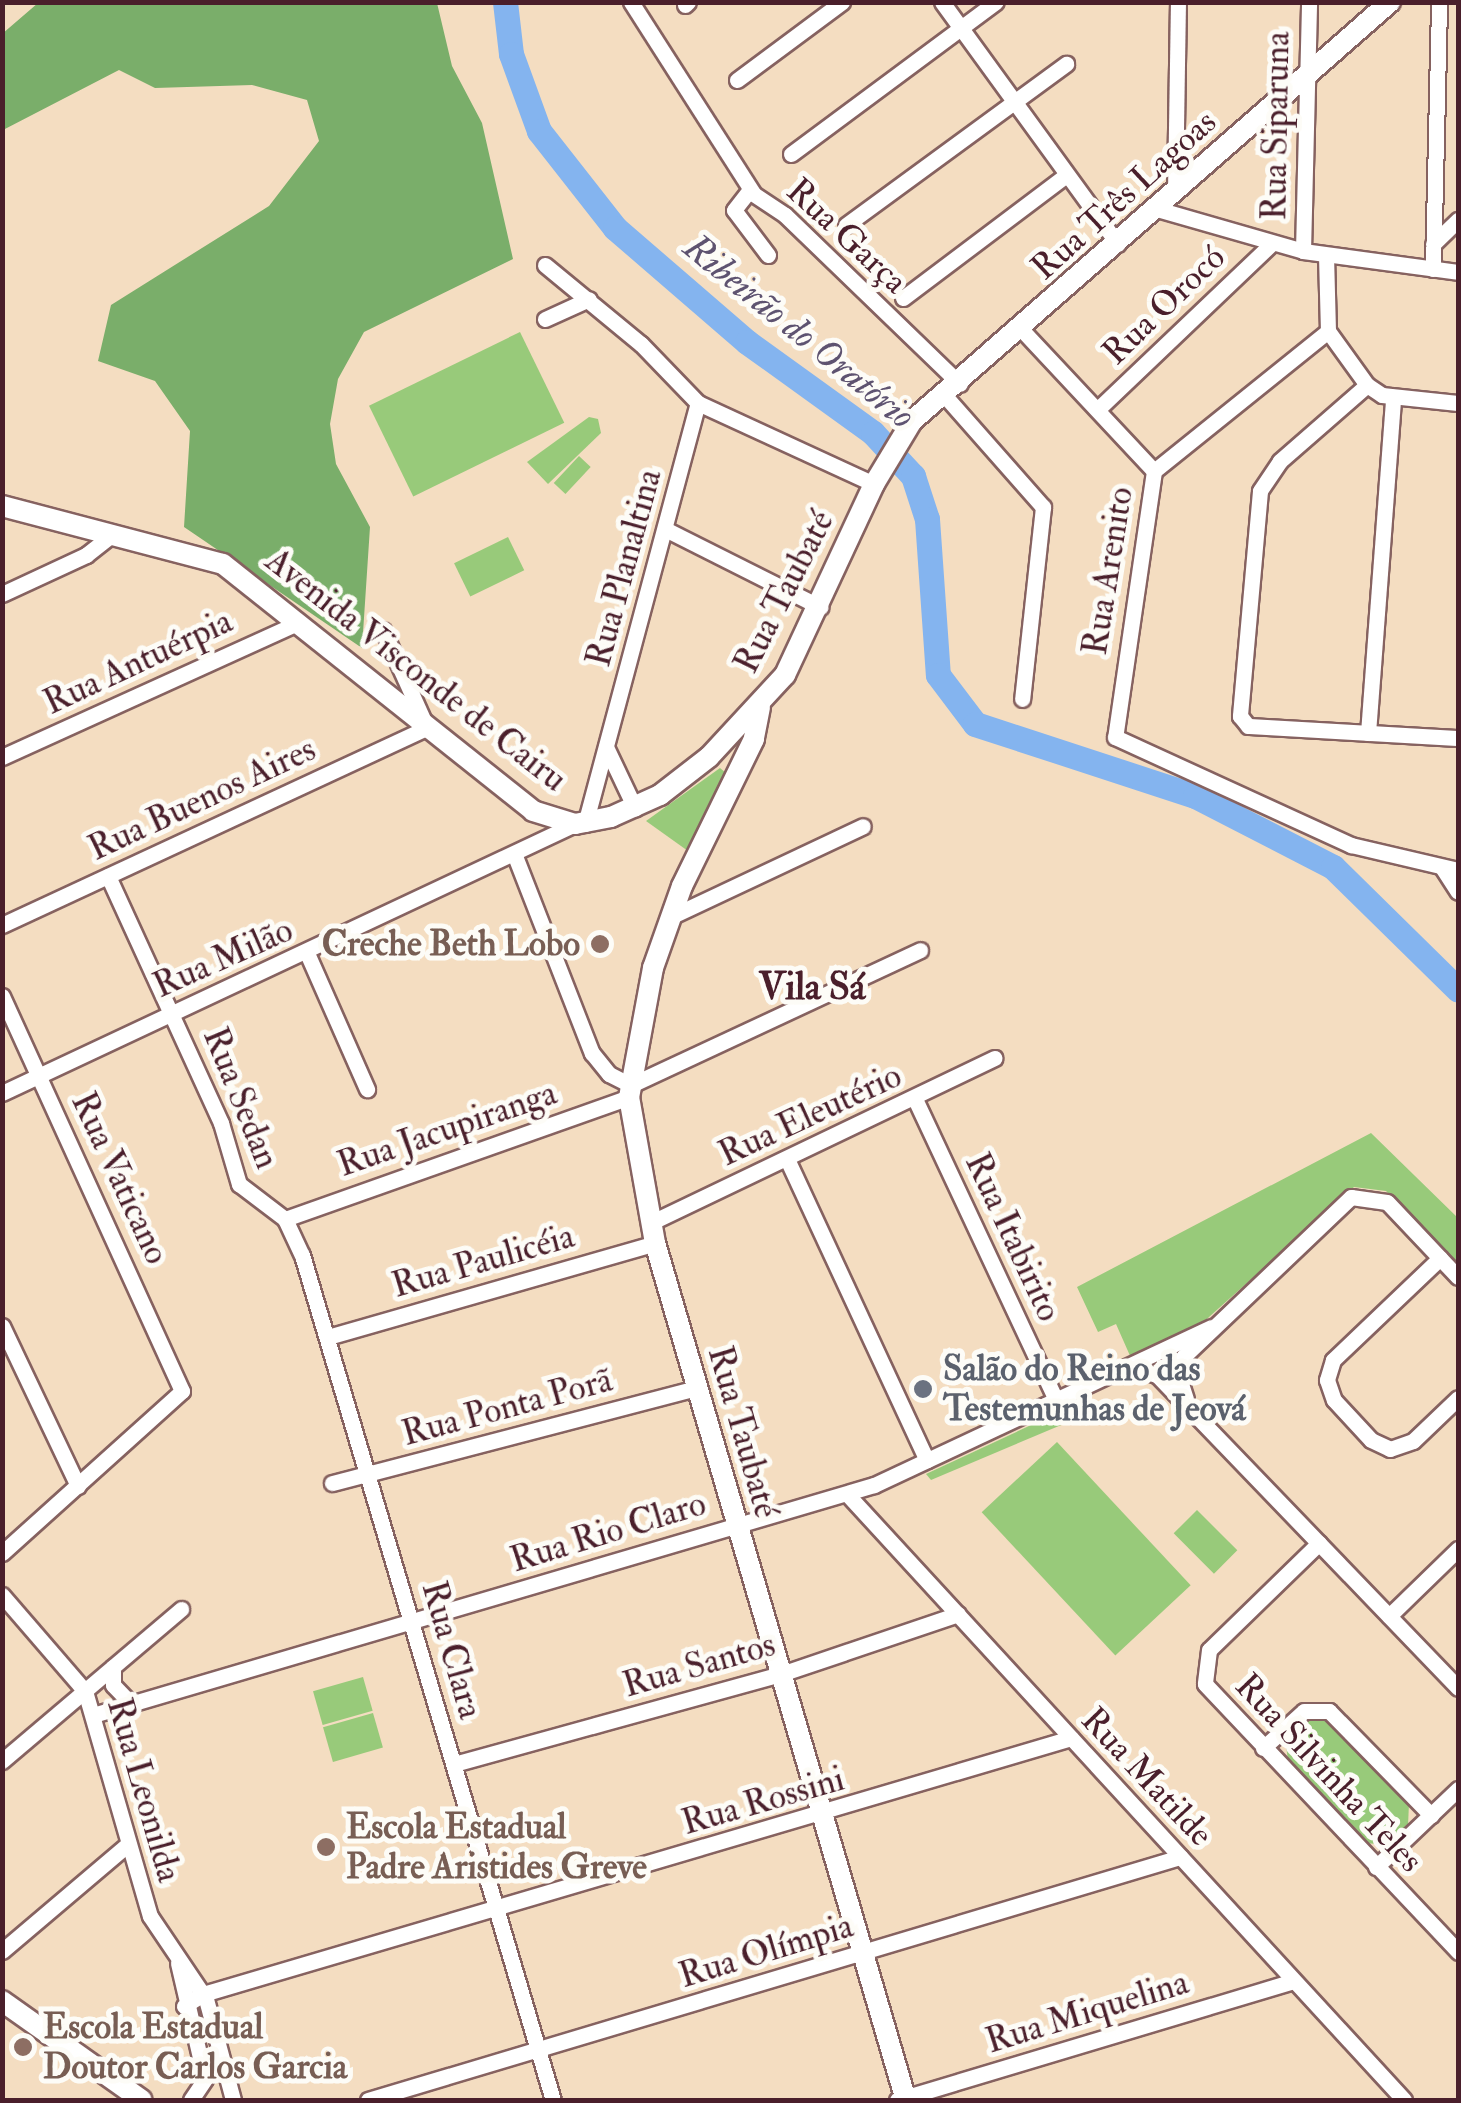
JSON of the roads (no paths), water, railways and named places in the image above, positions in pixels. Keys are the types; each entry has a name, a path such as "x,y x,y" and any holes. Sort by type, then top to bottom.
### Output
{"street":[{"path":"630,2 753,193"},
{"path":"738,80 842,2"},
{"path":"942,2 1118,244"},
{"path":"791,154 996,2"},
{"path":"1175,192 1178,2"},
{"name":"Rua Siparuna","path":"1303,251 1309,2"},
{"name":"Rua Três Lagoas","path":"902,434 1390,2"},
{"path":"1434,269 1439,2"},
{"path":"846,225 1066,64"},
{"path":"902,298 1066,174"},
{"name":"Rua Garça","path":"768,255 734,210 753,193 786,216 953,390 1043,507 1022,699"},
{"path":"1157,209 1303,251 1458,272"},
{"path":"1433,244 1458,220"},
{"name":"Rua Orocó","path":"1098,409 1271,244"},
{"path":"1326,255 1328,331 1367,385 1393,397 1458,403"},
{"path":"545,265 589,300 698,403 874,484"},
{"path":"545,319 589,300"},
{"name":"Rua Arenito","path":"1022,330 1154,472 1112,726 1126,746 1351,845 1450,869"},
{"path":"1154,472 1328,331"},
{"path":"1367,385 1280,461 1260,491 1241,709 1248,726 1458,738"},
{"path":"1368,733 1393,397"},
{"name":"Rua Planaltina","path":"580,824 606,747 698,403"},
{"name":"Rua Taubaté","path":"902,434 874,484 820,607 760,706 754,739 728,781 670,918 645,998 630,1091 652,1233 902,2100"},
{"name":"Avenida Visconde de Cairu","path":"7,505 108,537 223,564 533,811 580,824 635,808 720,747 760,706"},
{"path":"666,529 820,607"},
{"path":"2,594 86,555 108,537"},
{"name":"Rua Antuérpia","path":"2,757 299,622"},
{"path":"383,630 427,728"},
{"name":"Rua Buenos Aires","path":"2,925 427,728"},
{"path":"606,747 635,808"},
{"path":"720,747 730,760 728,781"},
{"name":"Rua Milão","path":"2,1093 580,824"},
{"path":"670,918 863,826"},
{"path":"515,856 592,1053 630,1091"},
{"path":"1450,869 1458,892"},
{"name":"Rua Sedan","path":"108,876 224,1132 239,1184 285,1219"},
{"name":"Rua Jacupiranga","path":"285,1219 630,1091 920,950"},
{"path":"307,953 368,1089"},
{"name":"Rua Vaticano","path":"2,996 182,1385 177,1399 78,1486"},
{"name":"Rua Eleutério","path":"652,1233 787,1159 994,1058"},
{"name":"Rua Itabirito","path":"915,1099 1056,1400"},
{"path":"787,1159 927,1460"},
{"name":"Rua Rio Claro","path":"1192,1411 1178,1385 1177,1367 1212,1327 1351,1197 1370,1195 1387,1202 1458,1278"},
{"name":"Rua Clara","path":"285,1219 372,1473 553,2100"},
{"name":"Rua Paulicéia","path":"328,1337 652,1233"},
{"path":"1440,1258 1334,1360 1327,1380 1334,1400 1370,1440 1390,1450 1413,1441 1458,1398"},
{"path":"2,1326 78,1486 2,1553"},
{"name":"Rua Rio Claro","path":"93,1716 847,1494 1212,1327"},
{"path":"1126,1367 1152,1371 1458,1688"},
{"name":"Rua Ponta Porã","path":"332,1483 697,1388"},
{"name":"Rua Matilde","path":"847,1494 1404,2100"},
{"name":"Rua Silvinha Teles","path":"1319,1544 1205,1657 1205,1684 1376,1868 1456,1946"},
{"path":"1389,1616 1458,1548"},
{"name":"Rua Leonilda","path":"2,1595 86,1691 154,1925 202,1994 233,2100"},
{"path":"2,1761 180,1610"},
{"name":"Rua Santos","path":"454,1764 778,1674 958,1614"},
{"path":"113,1667 113,1686 132,1705"},
{"path":"1263,1748 1304,1711 1329,1711 1431,1815"},
{"name":"Rua Rossini","path":"184,2006 202,1994 820,1816 1071,1738"},
{"path":"1376,1868 1458,1789"},
{"path":"2,1952 128,1844"},
{"name":"Rua Olímpia","path":"368,2100 1180,1857"},
{"name":"Rua Leonilda","path":"178,1963 184,2006 205,2079 192,2100"},
{"name":"Rua Miquelina","path":"902,2100 1294,1982"},
{"path":"2,2001 142,2100"}],"waterway":[{"name":"Ribeirão do Oratório","path":"505,2 511,54 539,131 615,228 747,342 873,433 913,476 927,519 938,675 975,724 1195,796 1333,867 1458,990"}],"place":[{"name":"Creche Beth Lobo","path":"600,944"},
{"name":"Salão do Reino das Testemunhas de Jeová","path":"923,1389"},
{"name":"Escola Estadual Padre Aristides Greve","path":"326,1847"},
{"name":"Escola Estadual Doutor Carlos Garcia","path":"23,2047"}],"district":[{"name":"Vila Sá","path":"812,988"}]}
